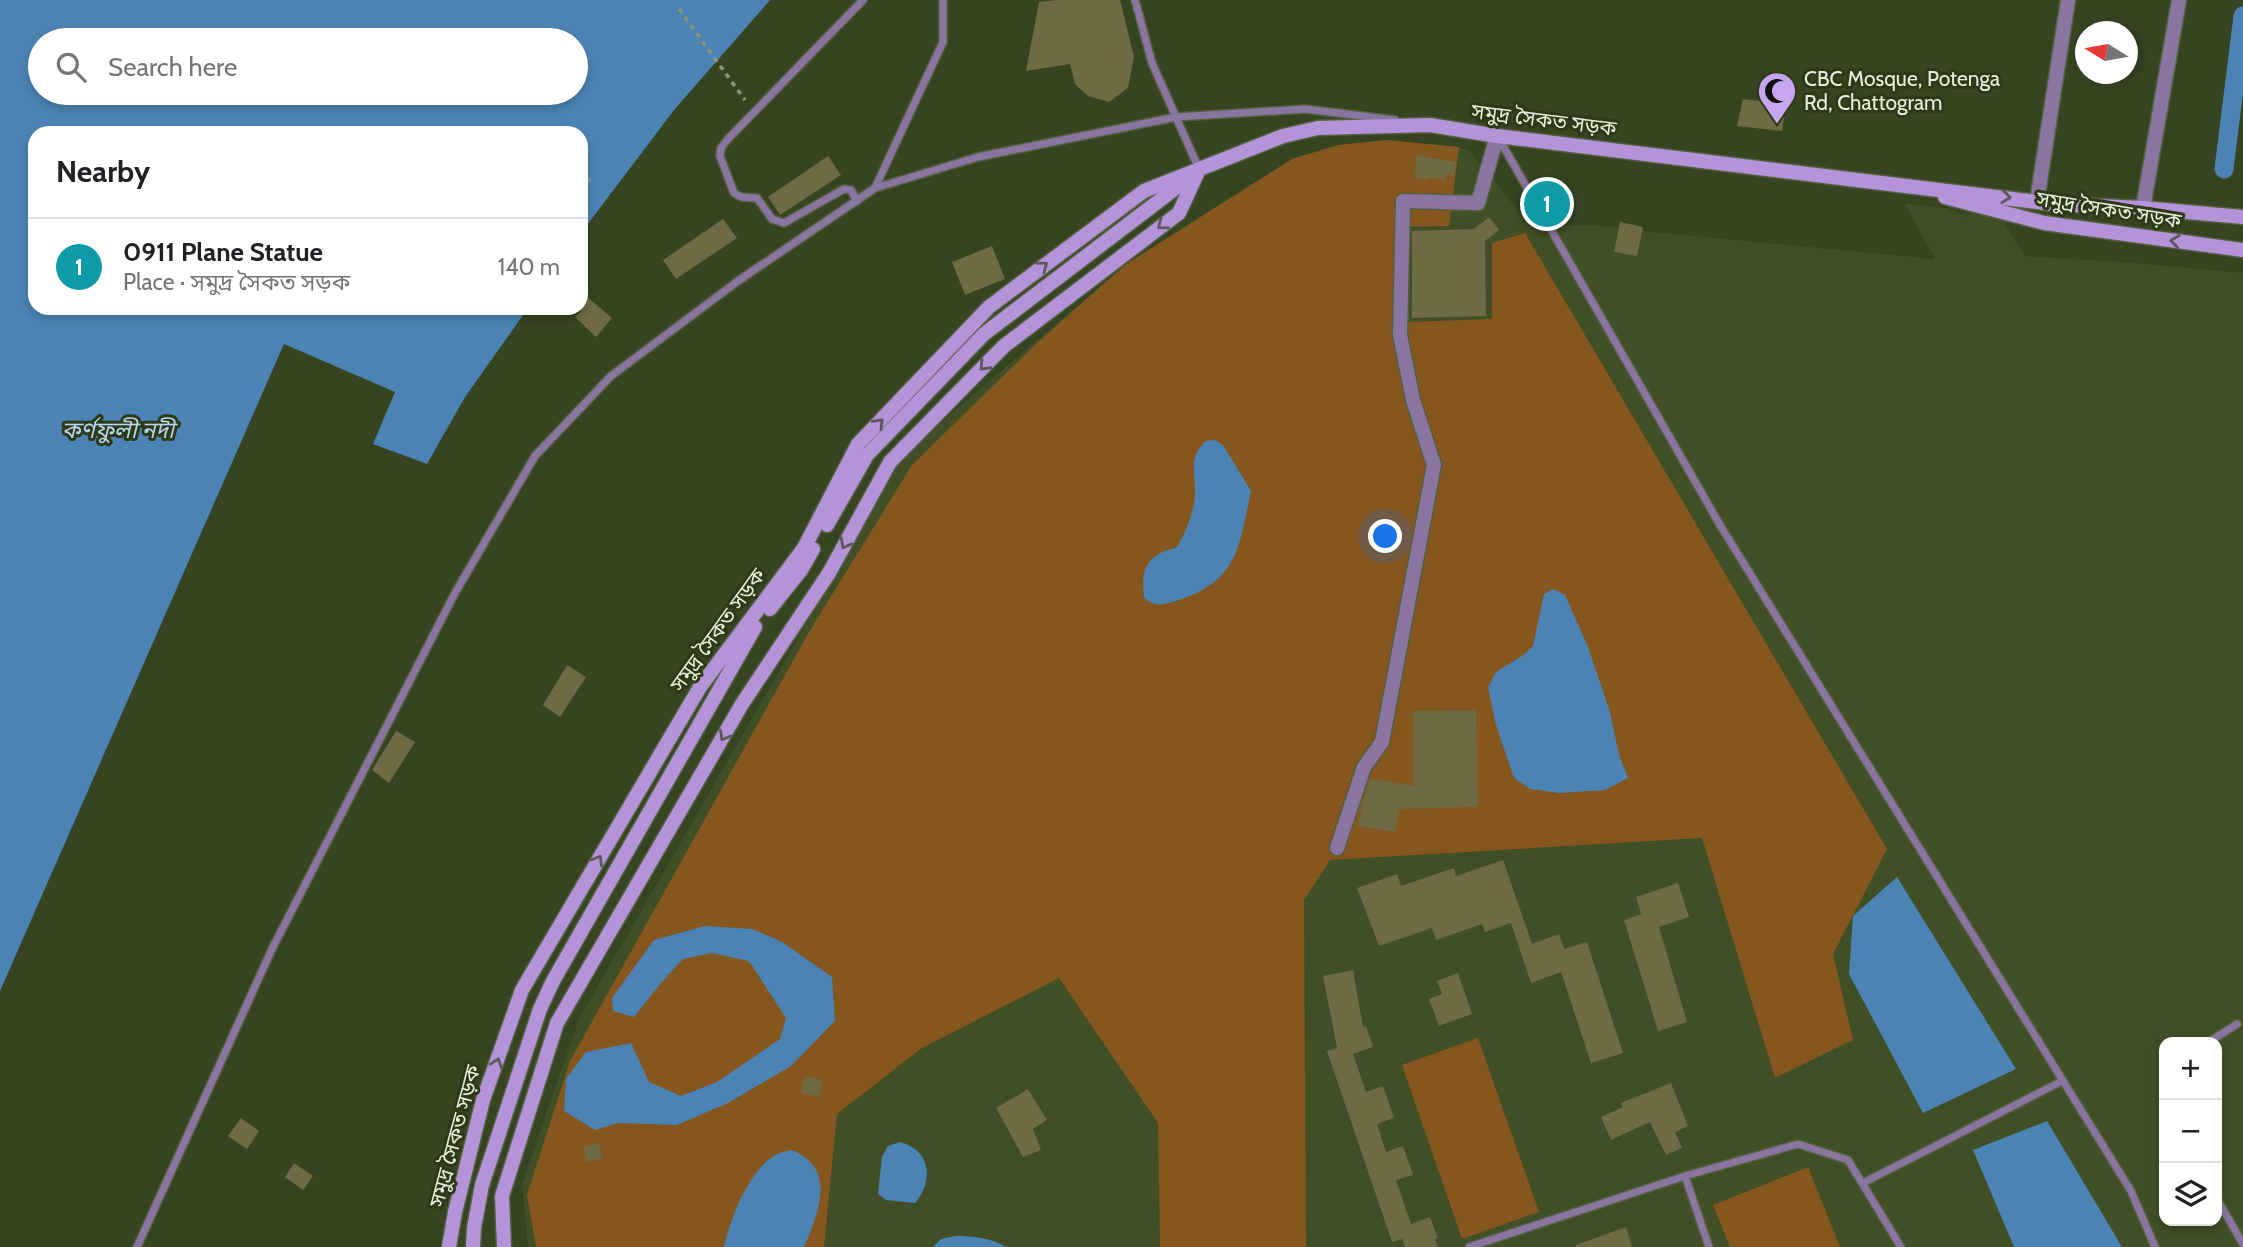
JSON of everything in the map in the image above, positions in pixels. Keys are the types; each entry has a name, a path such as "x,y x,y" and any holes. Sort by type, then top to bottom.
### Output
{"main road":[{"name":"সমুদ্র সৈকত সড়ক","path":"449,1247 454,1212 483,1100 522,990 700,687 804,548 858,444 989,307 1144,191 1283,136 1318,128 1430,125 1497,136 2037,201 2243,218"},
{"path":"473,1247 482,1185 540,1009 553,981 753,630 801,570 866,455 993,325 1200,170"},
{"path":"504,1247 502,1196 557,1023 742,704 829,573 890,462 1004,346 1178,213 1200,170"},
{"name":"সমুদ্র সৈকত সড়ক","path":"1889,182 2044,223 2243,250"},
{"path":"466,1247 474,1228"}],"street":[{"path":"2037,201 2068,0"},
{"path":"2143,208 2179,0"},
{"path":"1337,848 1364,767 1382,742 1434,465 1413,400 1400,335 1403,201 1478,203 1497,136"}],"lane":[{"path":"857,201 851,190 844,189 784,223 772,219 757,198 741,197 734,193 720,156 721,148 727,140 863,0"},
{"path":"875,188 943,42 943,0"},
{"path":"1135,0 1152,63 1200,170"},
{"path":"137,1247 272,950 455,593 535,456 611,376 738,281 875,188 978,157 1176,117 1305,109 1430,125"},
{"path":"1497,136 1720,525 2131,1191 2155,1247"},
{"path":"2216,1037 2236,1024"},
{"path":"1863,1183 2062,1081"},
{"path":"1469,1247 1685,1176 1798,1144 1848,1160 1901,1247"},
{"path":"1685,1176 1709,1247"},
{"path":"2222,1208 2243,1244"}],"path":[{"path":"679,9 745,100"},
{"path":"588,176 590,181"}],"shaded area":[{"path":"1385,140 1459,147 1470,152 1531,226 1618,227 1620,222 1643,227 1643,231 1935,259 1905,204 1947,208 1967,217 1976,210 1999,214 2025,256 2243,273 2243,1247 528,1247 522,1184 579,1019 905,453 1125,265 1292,159 1338,145"},
{"path":"1386,140 1459,147 1449,226 1407,227 1407,322 1492,319 1492,243 1525,233 1887,849 1833,954 1853,1040 1775,1078 1702,838 1330,860 1304,900 1306,1247 1160,1247 1158,1123 1059,978 922,1048 837,1114 824,1247 536,1247 527,1195 570,1061 809,632 912,465 1038,342 1125,265 1292,159 1338,145"},
{"path":"1478,1038 1539,1212 1462,1239 1402,1065"},
{"path":"1808,1167 1840,1247 1730,1247 1713,1205"}],"water":[{"name":"কর্ণফুলী নদী","path":"0,0 770,0 674,110 588,224 588,126 28,126 28,315 523,315 465,397 427,464 373,444 395,392 284,344 0,991"},
{"path":"1215,440 1223,445 1251,491 1239,544 1233,559 1214,582 1179,600 1160,605 1152,603 1144,597 1145,571 1158,554 1176,548 1183,536 1194,501 1196,453 1206,441"},
{"path":"1553,589 1565,595 1588,647 1628,778 1605,790 1560,793 1530,789 1514,778 1496,725 1488,687 1496,672 1533,646 1544,594"},
{"path":"1897,877 2016,1069 1923,1113 1849,974 1853,916"},
{"path":"705,926 752,929 782,942 832,977 835,1021 791,1066 728,1103 677,1125 618,1123 595,1130 564,1111 566,1079 586,1052 631,1043 649,1082 681,1096 717,1082 780,1039 786,1018 749,961 712,953 683,959 634,1017 613,1011 612,998 654,940"},
{"path":"2047,1121 2122,1247 2014,1247 1973,1150"},
{"path":"900,1142 918,1152 926,1167 925,1185 915,1203 886,1200 878,1194 882,1157 888,1146"},
{"path":"791,1150 815,1167 819,1179 819,1205 804,1247 724,1247 736,1210 749,1183 766,1162 775,1155"},
{"path":"955,1236 982,1238 1007,1247 933,1247 941,1239"}],"building":[{"path":"1120,0 1134,57 1128,88 1109,102 1088,96 1075,84 1070,64 1026,71 1039,2"},
{"path":"1743,99 1786,104 1782,131 1737,126"},
{"path":"1417,155 1456,162 1454,176 1446,174 1445,180 1414,178"},
{"path":"828,156 841,175 780,215 768,197"},
{"path":"1489,217 1499,230 1485,241 1486,316 1412,318 1412,231 1474,229"},
{"path":"723,219 737,238 676,279 663,260"},
{"path":"1620,222 1643,227 1637,256 1614,252"},
{"path":"992,246 1005,279 965,295 952,262"},
{"path":"588,298 612,318 596,337 575,317 588,315"},
{"path":"567,665 586,677 560,717 543,705"},
{"path":"1476,710 1478,807 1399,809 1395,832 1358,826 1370,779 1414,786 1413,711"},
{"path":"396,731 415,742 389,783 372,770"},
{"path":"1503,860 1532,944 1559,934 1564,949 1587,942 1623,1053 1591,1063 1561,972 1531,983 1511,923 1485,932 1482,924 1436,940 1432,928 1379,946 1357,888 1397,874 1401,886 1454,868 1456,876"},
{"path":"1678,883 1689,917 1659,927 1687,1022 1658,1031 1624,920 1641,914 1636,897"},
{"path":"1353,970 1363,1027 1366,1026 1373,1047 1353,1054 1366,1092 1383,1086 1394,1118 1377,1124 1386,1152 1403,1146 1413,1175 1396,1180 1411,1224 1430,1217 1438,1238 1435,1239 1438,1247 1405,1247 1402,1239 1392,1242 1327,1051 1337,1048 1323,976"},
{"path":"1458,973 1472,1014 1439,1026 1429,999 1442,994 1437,981"},
{"path":"805,1076 822,1080 819,1097 801,1093"},
{"path":"1671,1083 1688,1126 1675,1132 1682,1148 1666,1155 1650,1122 1611,1140 1601,1117 1623,1107 1621,1103"},
{"path":"1028,1089 1047,1120 1033,1129 1041,1150 1023,1157 996,1108"},
{"path":"241,1118 259,1131 247,1149 228,1136"},
{"path":"599,1143 603,1158 587,1162 583,1147"},
{"path":"294,1163 313,1176 303,1190 285,1177"},
{"path":"1626,1227 1632,1247 1576,1247 1576,1245"}],"waterway":[{"path":"2224,169 2243,16"}],"place":[{"name":"CBC Mosque, Potenga Rd, Chattogram","path":"1777,125"},
{"name":"0911 Plane Statue","path":"1547,204"}]}
